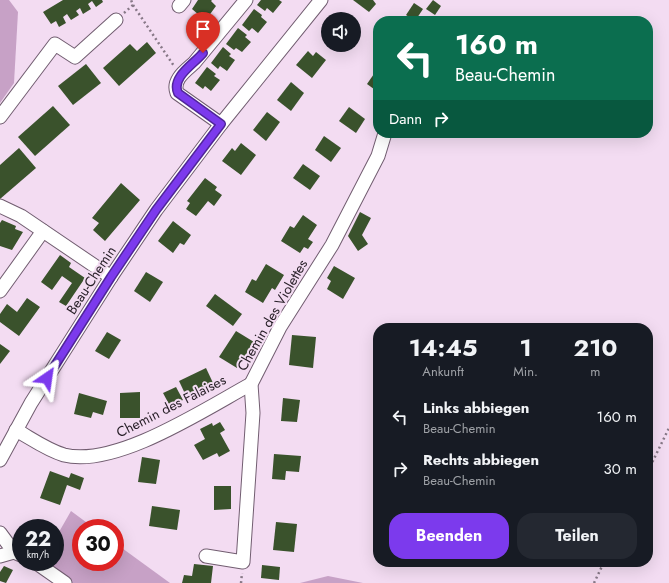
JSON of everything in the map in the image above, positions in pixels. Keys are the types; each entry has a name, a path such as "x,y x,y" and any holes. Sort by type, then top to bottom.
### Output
{"street":[{"path":"221,124 178,93 175,87 177,80 194,63 246,0"},
{"name":"Beau-Chemin","path":"0,460 31,404 111,277 156,210 221,124 321,0"},
{"path":"0,117 55,44 75,57 116,20"},
{"name":"Chemin des Violettes","path":"206,556 243,562 253,413 251,384 280,328 332,245 378,156 383,138"},
{"path":"0,206 21,216 111,277"},
{"path":"0,291 43,231"},
{"name":"Chemin des Falaises","path":"16,430 47,449 66,455 91,457 113,453 143,442 251,384"},
{"path":"0,534 12,547"},
{"path":"0,556 12,555"},
{"path":"48,571 65,583"}],"path":[{"path":"133,5 173,62"},
{"path":"653,461 669,428"},
{"path":"594,583 602,567"}],"shaded area":[{"path":"0,0 9,0 18,12 14,83 0,103"},
{"path":"71,511 82,519 72,519 72,571 124,571 124,550 170,583 54,583 47,571 64,571 64,523"},
{"path":"328,576 363,583 300,583"}],"building":[{"path":"63,0 102,0 103,2 96,7 92,1 88,4 91,9 83,14 80,8 76,11 79,15 71,20 67,14 63,17 66,23 59,27 56,21 51,24 43,12"},
{"path":"198,0 212,0 211,1 216,6 208,17 202,12 199,15 192,9"},
{"path":"261,0 279,0 282,2 273,13 267,8 265,11 257,5"},
{"path":"353,0 373,0 376,4 369,12"},
{"path":"433,0 441,6 435,15 426,9"},
{"path":"414,3 423,9 418,16 406,15"},
{"path":"254,9 262,15 261,17 267,22 258,33 252,28 249,31 242,25"},
{"path":"238,28 247,35 245,37 251,42 242,52 236,48 234,50 226,44"},
{"path":"147,42 156,53 119,86 103,68 130,44 137,51"},
{"path":"223,47 231,54 229,56 235,60 227,71 220,66 218,69 211,63"},
{"path":"308,51 313,56 316,52 326,60 312,78 296,65"},
{"path":"86,64 101,83 73,105 58,86"},
{"path":"207,67 216,74 214,76 220,80 211,91 205,86 203,89 195,83"},
{"path":"373,75 373,88 367,84"},
{"path":"291,82 304,93 291,111 277,100"},
{"path":"53,106 70,125 35,156 18,137"},
{"path":"349,107 365,119 356,133 339,121"},
{"path":"267,112 280,122 266,141 253,130"},
{"path":"324,136 341,148 331,162 315,150"},
{"path":"241,143 256,155 241,175 222,161 232,148 235,151"},
{"path":"19,148 36,168 0,199 0,165"},
{"path":"303,164 320,176 310,190 293,178"},
{"path":"205,178 217,187 215,190 222,195 214,206 208,201 196,216 186,209 190,203 187,201"},
{"path":"121,183 140,200 105,241 93,230 99,223 92,218"},
{"path":"360,212 371,218 362,235 368,244 358,251 348,236"},
{"path":"303,215 317,225 308,239 313,242 308,249 304,247 300,253 281,241 290,226 294,228"},
{"path":"2,220 16,226 15,229 23,232 12,250 0,246 0,223"},
{"path":"173,221 191,235 184,245 180,243 173,253 158,241"},
{"path":"60,255 71,263 69,267 85,278 66,306 59,302 72,283 62,276 52,290 41,282"},
{"path":"266,264 284,275 275,290 272,288 263,303 245,292 252,279 256,281"},
{"path":"334,266 355,278 343,299 327,289 331,281 327,278"},
{"path":"146,272 163,282 150,302 134,291"},
{"path":"215,294 242,314 233,326 206,306"},
{"path":"27,298 40,307 19,336 0,322 0,314 7,304 17,312"},
{"path":"236,331 254,342 237,368 219,357"},
{"path":"107,332 121,340 109,359 95,351"},
{"path":"292,335 316,337 313,368 289,365"},
{"path":"0,344 10,351 0,364"},
{"path":"206,368 214,385 187,398 179,381"},
{"path":"176,387 183,400 170,406 163,393"},
{"path":"140,392 140,418 120,418 120,393"},
{"path":"79,393 107,401 103,415 93,412 91,418 74,414"},
{"path":"283,398 300,400 297,422 281,421"},
{"path":"220,422 225,430 220,433 230,451 219,457 217,453 203,460 194,445 205,439 200,429 212,423 213,426"},
{"path":"274,454 301,456 299,472 286,471 285,480 272,479"},
{"path":"142,457 160,460 156,484 138,482"},
{"path":"50,471 69,478 71,473 84,478 80,490 67,485 60,505 40,498"},
{"path":"214,486 231,486 231,509 214,510"},
{"path":"152,506 180,510 177,530 149,526"},
{"path":"276,522 297,524 294,552 273,550"},
{"path":"194,564 213,566 211,583 182,583 184,575 192,576"},
{"path":"262,565 280,567 279,580 261,578"},
{"path":"4,566 12,570 6,583 0,581 0,572"}],"route":[{"path":"47,378 111,277 156,210 221,124 178,93 175,87 177,80 203,53"}]}
